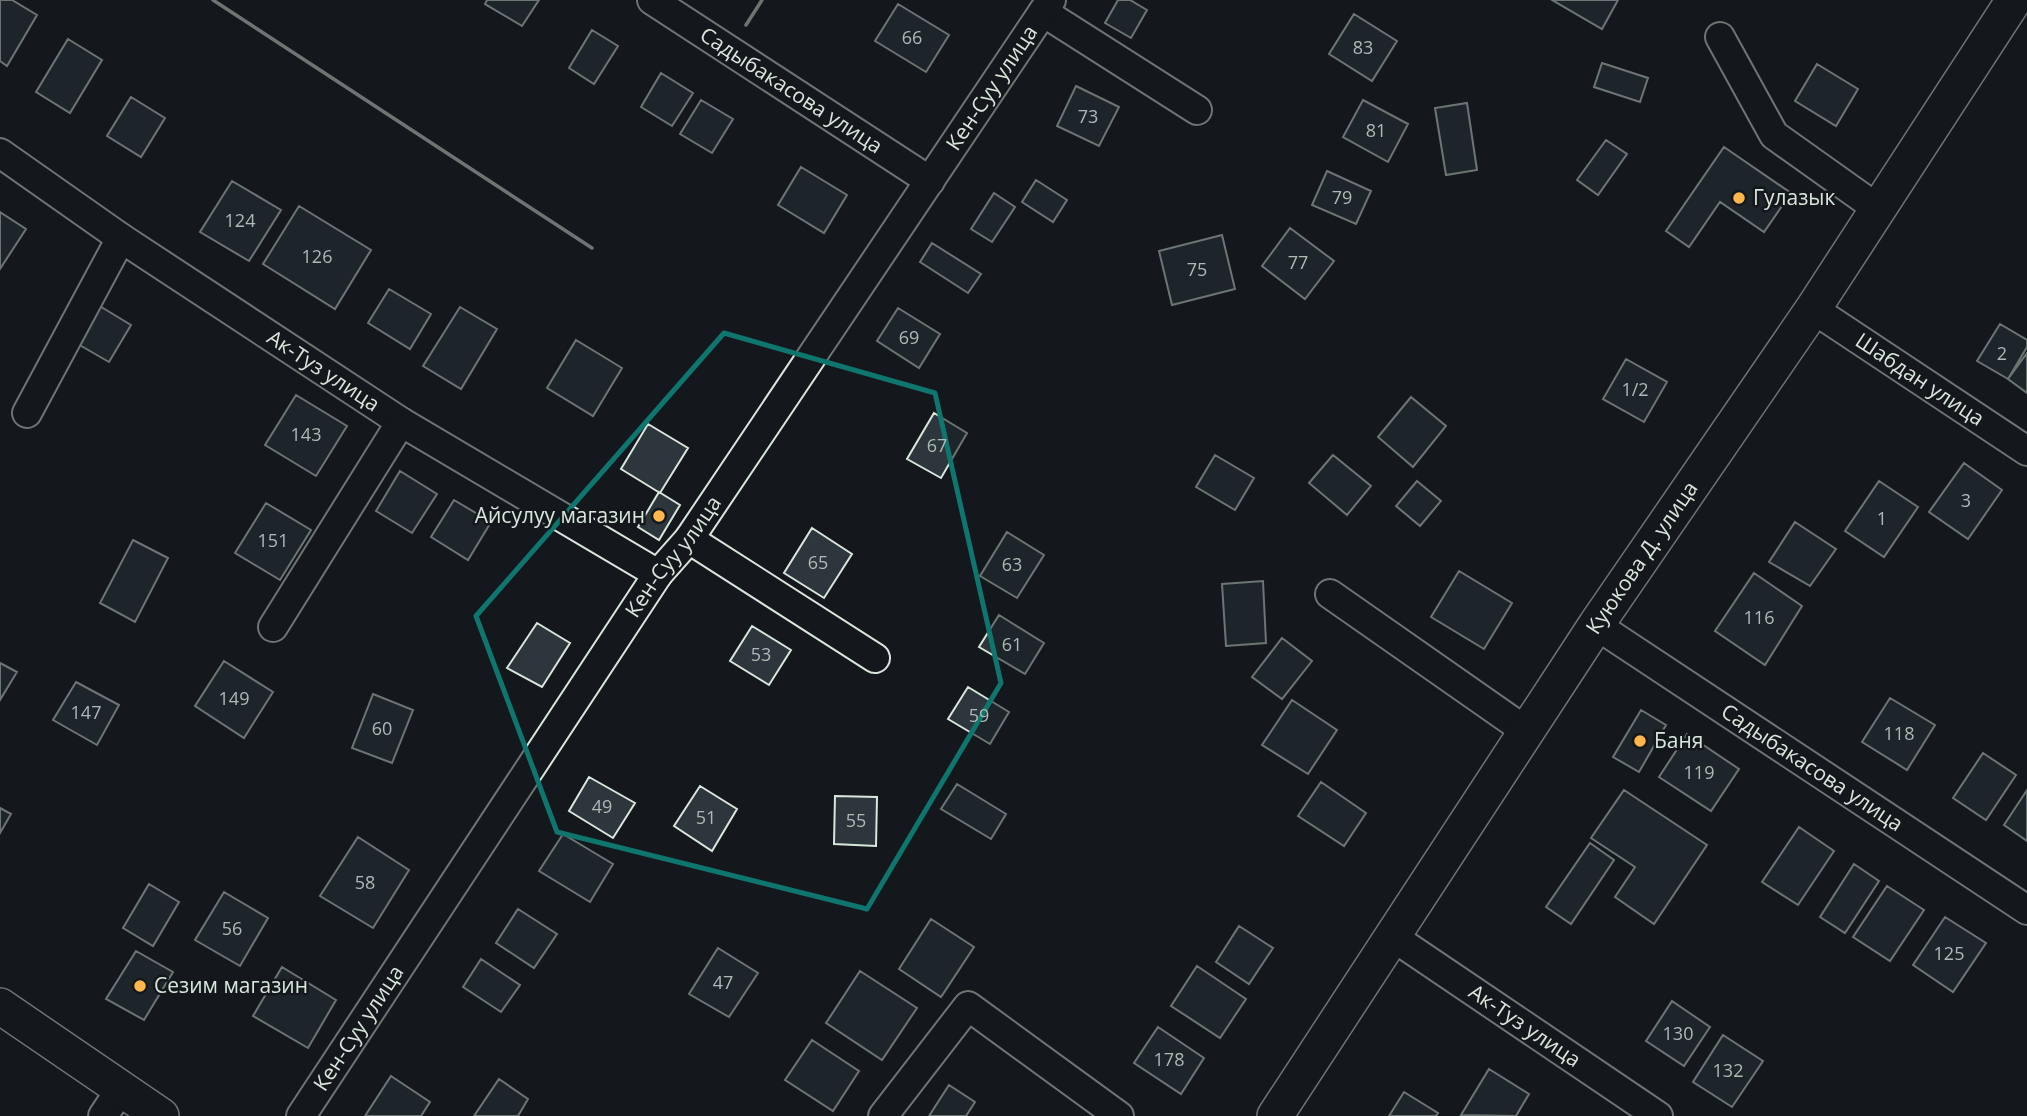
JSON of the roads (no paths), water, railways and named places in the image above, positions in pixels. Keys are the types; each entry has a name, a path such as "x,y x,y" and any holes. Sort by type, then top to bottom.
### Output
{"street":[{"name":"Садыбакасова улица","path":"652,0 930,181"},
{"name":"Кен-Суу улица","path":"302,1116 659,574 689,539 1047,6"},
{"path":"1047,6 1197,110"},
{"name":"Куюкова Д. улица","path":"1275,1116 1596,625 2017,7"},
{"path":"1720,37 1774,135 1878,209"},
{"name":"Ак-Туз улица","path":"0,153 121,238 401,422 659,574"},
{"path":"27,413 121,238"},
{"name":"Шабдан улица","path":"1813,309 2027,451"},
{"path":"273,627 401,422"},
{"path":"689,539 875,658"},
{"path":"1330,594 1526,731"},
{"name":"Садыбакасова улица","path":"1596,625 2027,910"},
{"name":"Ак-Туз улица","path":"1393,937 1658,1116"},
{"path":"0,1006 112,1102 161,1116"},
{"path":"883,1116 968,1006 1119,1116"}],"place":[{"name":"Гулазык","path":"1739,198"},
{"name":"Айсулуу магазин","path":"659,516"},
{"name":"Баня","path":"1640,741"},
{"name":"Сезим магазин","path":"140,986"}]}
